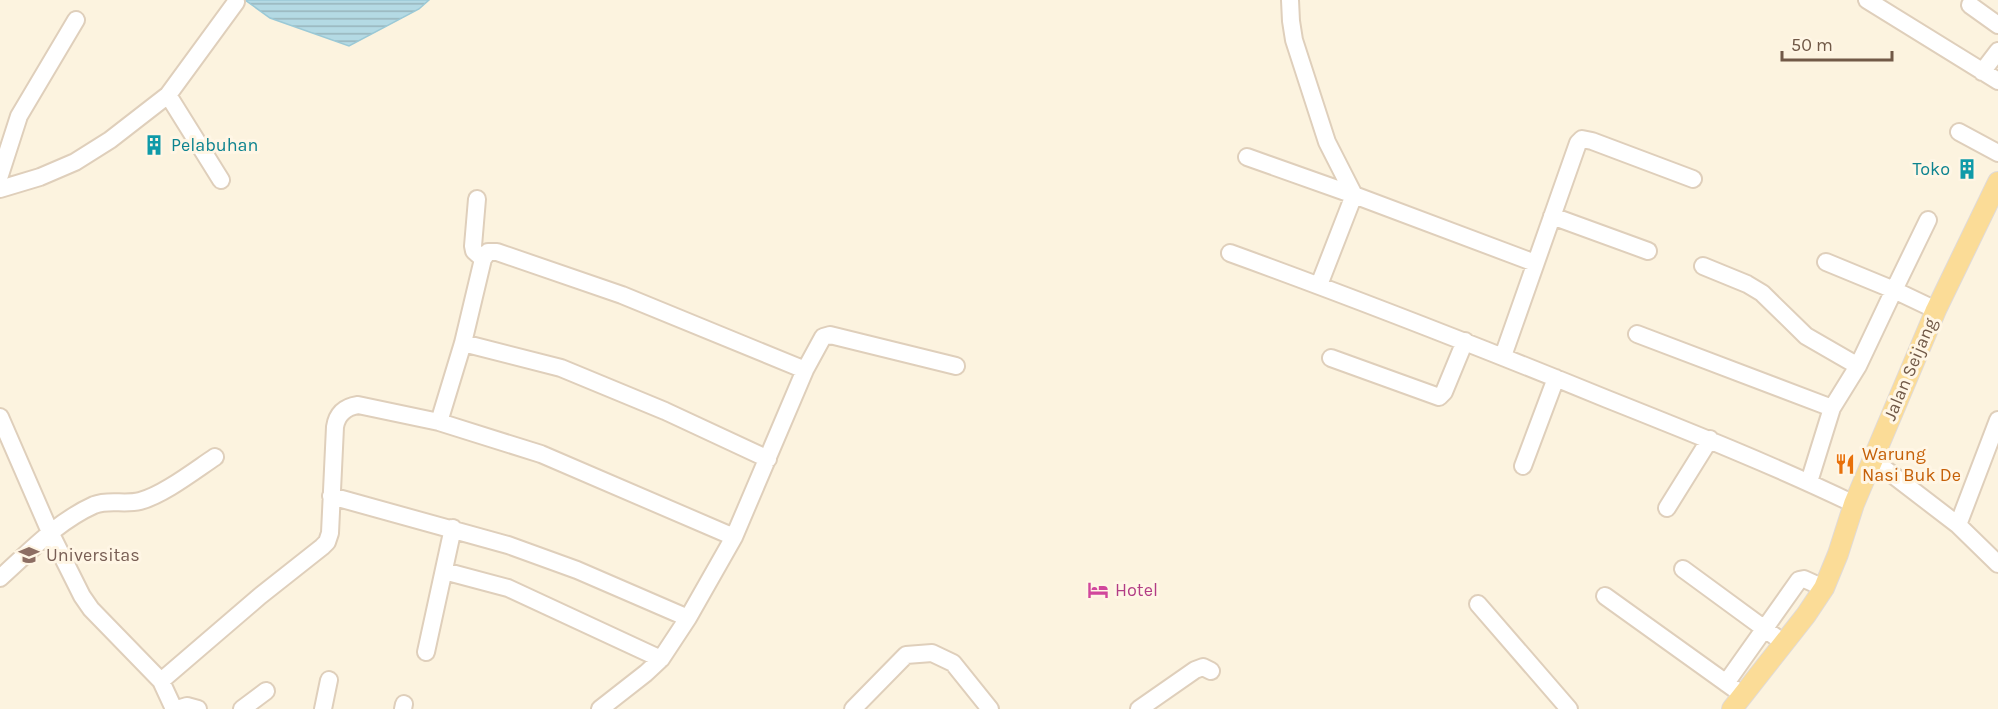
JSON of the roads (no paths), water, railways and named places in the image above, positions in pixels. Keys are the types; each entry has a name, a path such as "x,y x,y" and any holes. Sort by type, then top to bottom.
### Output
{"main road":[{"name":"Jalan Seijang","path":"1737,702 1824,588 1872,459 1936,310 1998,182"}],"street":[{"path":"1290,0 1294,40 1327,142 1354,195 1319,285"},
{"path":"1867,0 1886,5 1998,81"},
{"path":"0,189 40,177 75,162 110,140 168,95 236,2"},
{"path":"1970,5 1998,25"},
{"path":"0,175 19,116 76,20"},
{"path":"1982,72 1998,51"},
{"path":"168,95 221,180"},
{"path":"1959,132 1998,153"},
{"path":"1503,356 1578,143 1582,139 1694,179"},
{"path":"1247,157 1535,263"},
{"path":"477,199 473,246 474,251 483,259"},
{"path":"1552,216 1648,251"},
{"path":"1809,482 1832,408 1857,366 1928,220"},
{"path":"439,422 463,343 483,259 488,252 497,252 612,291 805,370"},
{"path":"1230,253 1465,341 1710,439 1854,504"},
{"path":"1826,262 1936,310"},
{"path":"1702,266 1748,284 1762,293 1806,336 1857,366"},
{"path":"1637,334 1832,408"},
{"path":"600,709 661,659 688,618 734,537 805,370 824,337 830,335 956,366"},
{"path":"1331,358 1442,396 1465,341"},
{"path":"463,343 561,369 665,411 768,459"},
{"path":"1523,466 1556,378"},
{"path":"161,681 260,596 322,548 330,533 335,427 339,415 348,407 358,405 439,422 541,454 734,537"},
{"path":"0,417 50,532 82,596 91,609 161,681 176,709 187,706 198,709"},
{"path":"1958,525 1998,420"},
{"path":"1667,508 1710,439"},
{"path":"0,578 50,532 94,505 110,502 130,504 151,498 215,457"},
{"path":"1872,459 1958,525 1998,564"},
{"path":"331,496 508,545 577,570 688,618"},
{"path":"426,652 453,528"},
{"path":"1683,569 1784,643"},
{"path":"444,571 508,588 661,659"},
{"path":"1726,683 1799,580 1804,579 1824,588"},
{"path":"1605,596 1726,683 1737,702"},
{"path":"1478,604 1569,709"},
{"path":"853,709 906,656 932,653 953,663 990,709"},
{"path":"1139,709 1195,670 1203,667 1211,670"},
{"path":"323,709 329,680"},
{"path":"242,709 266,691"}],"water":[{"path":"245,0 429,0 419,9 349,46 270,18"}],"place":[{"name":"Pelabuhan","path":"154,145"},
{"name":"Toko","path":"1967,169"},
{"name":"Warung Nasi Buk De","path":"1845,464"},
{"name":"Universitas","path":"29,555"},
{"name":"Hotel","path":"1098,590"}]}
